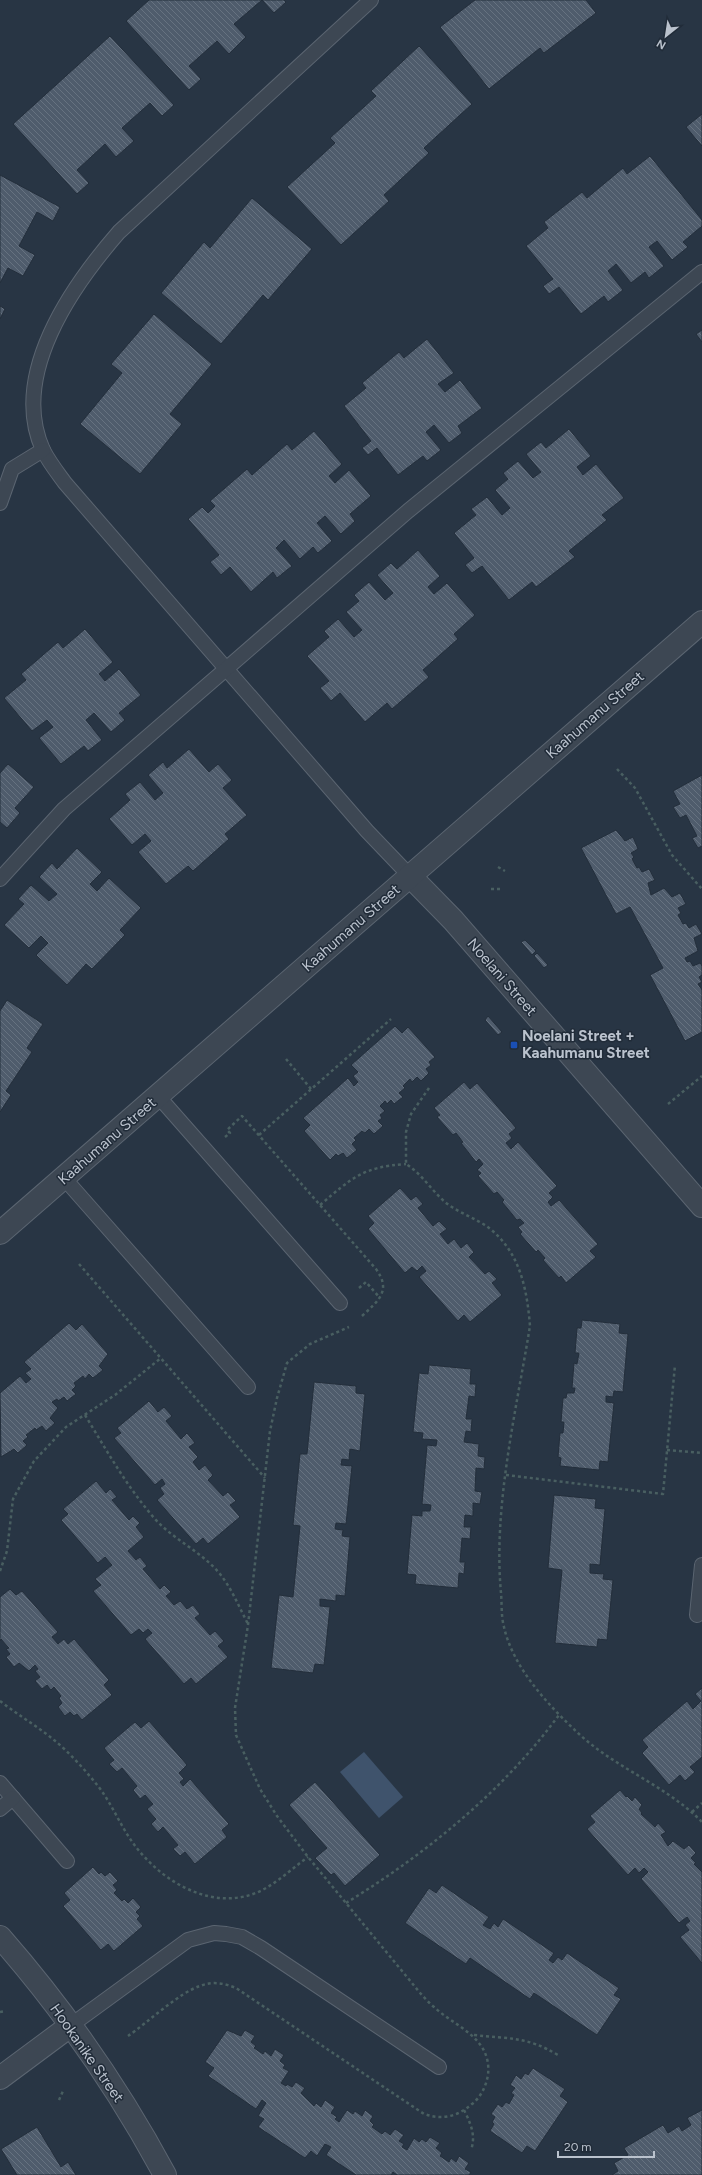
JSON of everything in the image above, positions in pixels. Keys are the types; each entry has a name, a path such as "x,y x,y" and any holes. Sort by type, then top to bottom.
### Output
{"street":[{"name":"Kaahumanu Street","path":"0,1233 702,622"},
{"name":"Noelani Street","path":"410,876 453,920 702,1206"},
{"name":"Hookanike Street","path":"0,1937 70,2026 126,2108 165,2175"},
{"path":"0,2078 70,2026"}],"lane":[{"path":"371,0 119,232 84,275 64,306 47,340 39,366 35,396 35,412 43,450 65,483 367,831 410,876"},
{"path":"0,879 64,809 408,511 702,272"},
{"path":"0,503 12,469 43,450"},
{"path":"158,1096 340,1303"},
{"path":"64,1178 248,1387"},
{"path":"697,1616 702,1565"},
{"path":"0,1783 67,1861"},
{"path":"0,1809 13,1798"},
{"path":"70,2026 188,1940 214,1933 226,1934 242,1937 261,1948 439,2066"}],"path":[{"path":"617,769 635,788 672,855 702,889"},
{"path":"498,867 506,871"},
{"path":"491,889 500,889"},
{"path":"259,1135 391,1019"},
{"path":"286,1059 311,1089"},
{"path":"668,1104 702,1076"},
{"path":"406,1164 406,1132 411,1114 429,1088"},
{"path":"227,1130 242,1116 383,1279 384,1288 380,1298 358,1320"},
{"path":"320,1205 352,1178 366,1171 406,1164 415,1169 444,1201 490,1229 514,1255 524,1282 530,1326 506,1475 499,1537 499,1572 504,1626 515,1656 536,1687 560,1715 607,1756 692,1812 702,1822"},
{"path":"79,1264 265,1478"},
{"path":"366,1282 380,1298"},
{"path":"128,2036 191,1990 213,1983 225,1984 236,1988 424,2114 435,2118 446,2118 464,2110 479,2098 487,2082 488,2068 482,2047 473,2034 434,2008 308,1857 277,1816 260,1789 236,1735 235,1708 248,1625 270,1431 287,1364 310,1344 352,1325"},
{"path":"0,1570 7,1551 13,1499 18,1488 47,1446 66,1427 138,1378 161,1358"},
{"path":"506,1475 663,1494 675,1365"},
{"path":"85,1415 126,1482 155,1520 177,1540 219,1573 231,1589 248,1625"},
{"path":"667,1450 702,1453"},
{"path":"0,1701 56,1741 80,1766 110,1803 133,1844 149,1862 184,1889 209,1896 237,1899 253,1894 270,1886 308,1857"},
{"path":"346,1903 411,1860 500,1785 539,1743 560,1715"},
{"path":"692,1812 702,1804"},
{"path":"0,2012 6,2012"},
{"path":"473,2034 515,2037 542,2045 558,2055"},
{"path":"59,2100 63,2091"},
{"path":"464,2110 471,2124 474,2141 471,2150"}],"water":[{"path":"364,1752 403,1797 379,1818 340,1772"}],"building":[{"path":"149,0 262,0 234,24 246,37 229,54 217,41 189,66 201,79 189,90 126,21"},
{"path":"262,0 284,0 286,2 274,13"},
{"path":"475,0 586,0 596,13 544,53 540,48 489,89 440,27"},
{"path":"110,36 174,105 162,116 150,103 122,128 134,141 116,157 105,144 77,170 89,183 77,194 13,124"},
{"path":"419,46 472,104 424,148 429,153 384,195 389,201 341,245 287,187 335,143 330,138 376,96 371,91"},
{"path":"702,114 702,146 686,127"},
{"path":"650,156 702,220 702,226 683,242 688,247 672,260 657,241 649,247 664,266 649,278 645,272 631,283 616,264 608,271 623,290 608,302 604,296 581,314 559,287 549,294 543,286 553,279 526,246 548,228 544,222 582,192 587,198 623,168 627,174"},
{"path":"0,175 60,207 53,221 37,212 19,246 35,255 23,276 8,268 0,283"},
{"path":"252,198 312,249 268,300 263,295 221,344 161,293 204,242 210,248"},
{"path":"0,306 5,309 0,319"},
{"path":"154,314 212,364 170,414 182,424 140,474 80,424 122,373 111,364"},
{"path":"702,330 702,342 696,334"},
{"path":"427,339 454,373 438,384 445,392 460,380 482,408 458,426 462,433 449,443 434,425 426,432 441,450 427,461 423,456 398,475 377,448 368,455 362,448 371,441 344,406 366,388 362,383 399,352 404,358"},
{"path":"569,429 591,456 577,467 583,475 596,464 624,498 602,515 607,520 569,551 575,557 536,587 532,582 509,600 482,566 472,573 465,565 474,558 454,533 476,515 471,509 487,497 502,515 510,508 495,490 508,479 503,473 518,461 533,478 541,472 526,454 541,442 546,448"},
{"path":"314,431 342,464 329,476 335,483 349,470 371,496 350,514 355,521 341,534 325,516 317,523 332,541 318,553 313,547 300,559 284,540 276,548 292,566 277,578 273,572 251,592 230,567 221,575 210,562 219,555 188,519 202,507 208,513 215,506 210,501 247,469 252,475 287,444 292,450"},
{"path":"418,550 440,576 428,587 434,594 447,583 475,615 454,634 458,639 423,670 429,677 392,709 387,703 365,722 340,693 331,701 320,688 329,681 307,656 329,637 324,631 338,619 354,637 362,630 346,612 359,601 354,595 369,582 385,600 393,593 377,575 391,563 397,569"},
{"path":"85,629 113,662 99,674 105,681 119,669 141,695 119,713 125,720 111,732 94,713 86,720 102,740 88,751 84,746 61,764 39,738 53,727 47,720 32,731 4,698 26,680 21,674 58,642 63,648"},
{"path":"189,749 209,772 218,764 232,780 223,788 247,815 225,834 229,839 193,871 188,866 166,884 138,852 151,841 145,834 132,845 109,819 130,800 125,794 140,782 155,800 163,793 148,775 163,762 167,768"},
{"path":"8,764 34,787 15,808 20,813 7,828 0,822 0,773"},
{"path":"702,775 702,846 698,848 692,838 697,836 686,815 680,818 673,807 680,804 673,791"},
{"path":"616,830 625,841 633,837 638,849 631,853 634,857 632,859 637,868 639,867 642,872 649,869 655,880 648,883 651,895 664,888 672,897 680,893 686,904 678,908 681,913 678,915 683,924 686,923 689,928 696,924 702,934 694,938 698,951 685,958 687,962 690,961 693,966 700,963 702,966 702,975 699,977 702,982 698,984 702,990 702,1032 685,1041 650,975 663,968 630,907 616,914 581,848"},
{"path":"77,848 102,872 90,884 97,891 109,878 141,908 120,930 125,935 92,969 86,964 67,985 36,955 48,943 41,936 29,948 4,925 24,904 18,899 31,885 49,901 57,894 39,877 52,863 57,869"},
{"path":"525,940 536,951 532,955 521,942"},
{"path":"537,953 548,965 544,968 534,956"},
{"path":"7,1000 43,1024 27,1048 32,1052 6,1091 11,1095 0,1112 0,1011"},
{"path":"488,1016 502,1032 498,1035 485,1020"},
{"path":"395,1026 402,1033 408,1027 435,1057 429,1062 431,1065 426,1069 429,1073 421,1081 417,1077 412,1082 410,1079 403,1086 405,1088 399,1093 403,1097 394,1104 391,1100 387,1104 385,1101 380,1106 385,1111 380,1115 382,1118 378,1121 383,1126 374,1134 369,1129 365,1133 362,1131 354,1138 356,1140 352,1144 357,1150 347,1158 343,1153 338,1156 336,1154 330,1160 304,1131 310,1125 303,1118 348,1078 354,1086 358,1082 353,1076 358,1072 351,1065"},
{"path":"464,1082 470,1089 477,1083 516,1128 509,1134 512,1138 506,1143 511,1149 518,1142 557,1186 549,1193 553,1197 548,1202 551,1206 559,1200 598,1244 590,1251 596,1257 566,1283 561,1276 559,1278 543,1260 545,1258 538,1250 536,1252 520,1234 522,1232 518,1227 524,1223 520,1219 517,1220 502,1202 504,1200 497,1192 494,1194 478,1176 481,1173 477,1170 483,1164 479,1159 476,1162 461,1143 463,1142 456,1133 453,1135 437,1117 440,1115 434,1108"},
{"path":"400,1188 411,1200 416,1196 423,1204 418,1208 433,1226 439,1221 447,1229 440,1234 448,1244 454,1239 461,1248 467,1243 474,1252 469,1257 485,1274 489,1271 497,1279 492,1283 502,1295 470,1322 464,1315 458,1321 419,1277 426,1271 422,1266 417,1271 412,1267 405,1273 368,1229 374,1223 368,1216"},
{"path":"582,1320 620,1324 619,1333 628,1334 623,1392 614,1391 613,1397 606,1396 606,1402 614,1403 608,1462 600,1461 599,1470 560,1466 561,1458 558,1457 560,1433 563,1433 564,1422 561,1422 563,1398 566,1398 567,1393 574,1393 575,1388 572,1388 574,1363 577,1364 579,1353 575,1353 577,1328 581,1328"},
{"path":"69,1323 76,1330 82,1324 108,1354 99,1366 103,1370 93,1378 89,1374 85,1379 83,1376 74,1383 76,1386 72,1390 76,1394 67,1401 64,1397 58,1401 57,1399 52,1402 58,1408 50,1418 55,1423 46,1431 42,1426 36,1430 35,1428 26,1435 28,1437 23,1441 27,1445 18,1453 14,1449 1,1457 0,1393 20,1376 26,1383 31,1379 25,1373 31,1369 24,1362"},
{"path":"429,1365 471,1369 470,1384 476,1384 475,1397 469,1396 466,1419 472,1419 471,1432 466,1431 464,1442 479,1444 478,1456 485,1457 484,1469 476,1468 475,1491 482,1492 480,1504 473,1503 473,1516 465,1515 464,1527 471,1527 470,1539 462,1538 460,1562 465,1562 464,1574 459,1573 458,1588 415,1584 416,1575 407,1574 412,1515 422,1516 422,1511 430,1511 431,1505 422,1504 427,1445 436,1446 437,1440 422,1439 423,1433 413,1432 419,1373 428,1374"},
{"path":"314,1382 356,1386 356,1393 365,1394 360,1451 350,1449 349,1460 342,1459 341,1465 352,1466 346,1524 336,1523 335,1529 343,1530 342,1536 350,1537 345,1596 336,1595 336,1601 320,1599 320,1606 330,1607 324,1665 315,1664 313,1673 271,1668 279,1595 293,1597 300,1526 293,1525 300,1454 307,1454"},
{"path":"149,1401 158,1412 164,1407 172,1416 166,1421 181,1439 187,1433 195,1443 189,1447 198,1457 193,1462 199,1470 205,1465 213,1475 208,1480 223,1496 228,1492 236,1501 230,1505 240,1517 208,1544 203,1538 196,1544 157,1500 164,1494 160,1488 165,1484 162,1479 155,1485 114,1438 121,1433 117,1428"},
{"path":"96,1481 106,1493 110,1489 117,1497 112,1500 129,1520 133,1516 140,1523 136,1527 144,1537 128,1551 136,1560 140,1557 147,1566 143,1569 160,1589 164,1585 171,1592 166,1596 174,1605 180,1601 187,1609 193,1605 200,1614 195,1618 210,1635 215,1631 224,1641 218,1646 228,1657 196,1684 191,1678 184,1684 145,1639 152,1633 148,1629 143,1633 139,1629 131,1635 93,1591 101,1585 95,1579 112,1565 105,1557 98,1563 61,1520 68,1514 63,1509"},
{"path":"554,1495 596,1499 595,1508 605,1509 600,1565 590,1564 590,1573 604,1574 603,1579 613,1580 607,1640 598,1639 597,1647 555,1643 562,1570 548,1568"},
{"path":"10,1589 16,1595 22,1591 58,1632 52,1637 58,1644 64,1639 68,1644 74,1639 109,1680 104,1685 112,1695 82,1720 77,1714 74,1716 70,1712 65,1716 58,1707 62,1703 59,1698 61,1696 54,1687 51,1690 47,1685 42,1689 35,1681 40,1677 35,1671 38,1669 35,1665 29,1671 19,1663 14,1667 6,1657 10,1654 6,1649 9,1648 1,1639 0,1641 0,1597"},
{"path":"702,1688 702,1757 690,1767 695,1772 685,1781 680,1775 669,1785 642,1753 648,1747 642,1740 687,1701 693,1709 701,1701 695,1694"},
{"path":"149,1721 187,1765 179,1773 184,1779 180,1782 183,1786 190,1779 229,1824 222,1830 227,1837 195,1864 185,1852 180,1856 173,1849 178,1845 163,1827 158,1832 151,1824 156,1819 147,1809 153,1804 145,1795 140,1799 133,1790 137,1786 122,1768 117,1772 109,1764 114,1760 104,1748 135,1722 141,1728"},
{"path":"315,1782 380,1855 345,1886 334,1873 331,1875 315,1858 327,1848 289,1805"},
{"path":"620,1790 632,1801 635,1797 642,1805 639,1809 642,1813 641,1814 655,1827 658,1823 666,1832 661,1835 668,1846 673,1841 684,1849 689,1845 696,1853 691,1858 696,1863 694,1864 702,1872 702,1963 680,1937 689,1930 685,1925 690,1921 687,1917 679,1923 641,1879 648,1872 644,1868 639,1873 635,1868 628,1875 587,1829 595,1822 590,1816"},
{"path":"93,1867 99,1874 101,1872 105,1876 110,1872 118,1881 113,1885 117,1890 114,1893 122,1901 124,1899 128,1903 133,1898 141,1907 136,1912 140,1916 137,1919 143,1926 114,1951 108,1944 101,1950 63,1906 70,1900 64,1893"},
{"path":"442,1885 489,1917 483,1925 490,1929 494,1923 498,1927 503,1919 554,1953 549,1960 553,1963 558,1957 562,1960 567,1953 619,1988 614,1995 621,1999 597,2035 534,1993 530,1999 470,1958 466,1964 405,1923 429,1888 436,1893"},
{"path":"227,2030 241,2036 245,2030 255,2036 251,2042 256,2046 254,2048 263,2054 265,2051 271,2056 275,2049 284,2055 280,2061 285,2065 283,2068 289,2071 281,2083 292,2087 296,2082 305,2088 301,2093 314,2106 316,2103 321,2107 325,2100 335,2107 331,2113 337,2117 335,2119 339,2122 347,2110 353,2114 355,2111 362,2116 365,2110 373,2116 370,2121 374,2125 372,2127 382,2134 385,2131 390,2135 395,2129 404,2135 399,2141 404,2144 402,2147 407,2150 414,2138 419,2142 422,2139 426,2142 430,2137 440,2143 436,2148 442,2153 440,2156 449,2162 451,2158 456,2162 459,2156 469,2163 465,2169 471,2172 469,2175 397,2175 393,2172 391,2175 356,2175 326,2155 331,2147 325,2144 317,2156 311,2151 305,2158 258,2127 264,2119 258,2116 266,2103 262,2100 256,2109 208,2076 214,2068 205,2062"},
{"path":"533,2068 565,2089 560,2096 568,2102 535,2151 527,2146 522,2153 490,2131 494,2124 492,2122 495,2117 491,2114 498,2104 502,2107 506,2102 509,2104 514,2095 511,2093 515,2088 510,2085 516,2075 521,2079 525,2073 528,2075"},
{"path":"702,2110 702,2175 612,2175 618,2171 614,2163 628,2155 624,2148 663,2125 668,2133 679,2126 682,2131 691,2125 687,2118"},
{"path":"37,2127 61,2167 68,2162 76,2175 17,2175 1,2149"}],"place":[{"name":"Noelani Street + Kaahumanu Street","path":"514,1045"}]}
